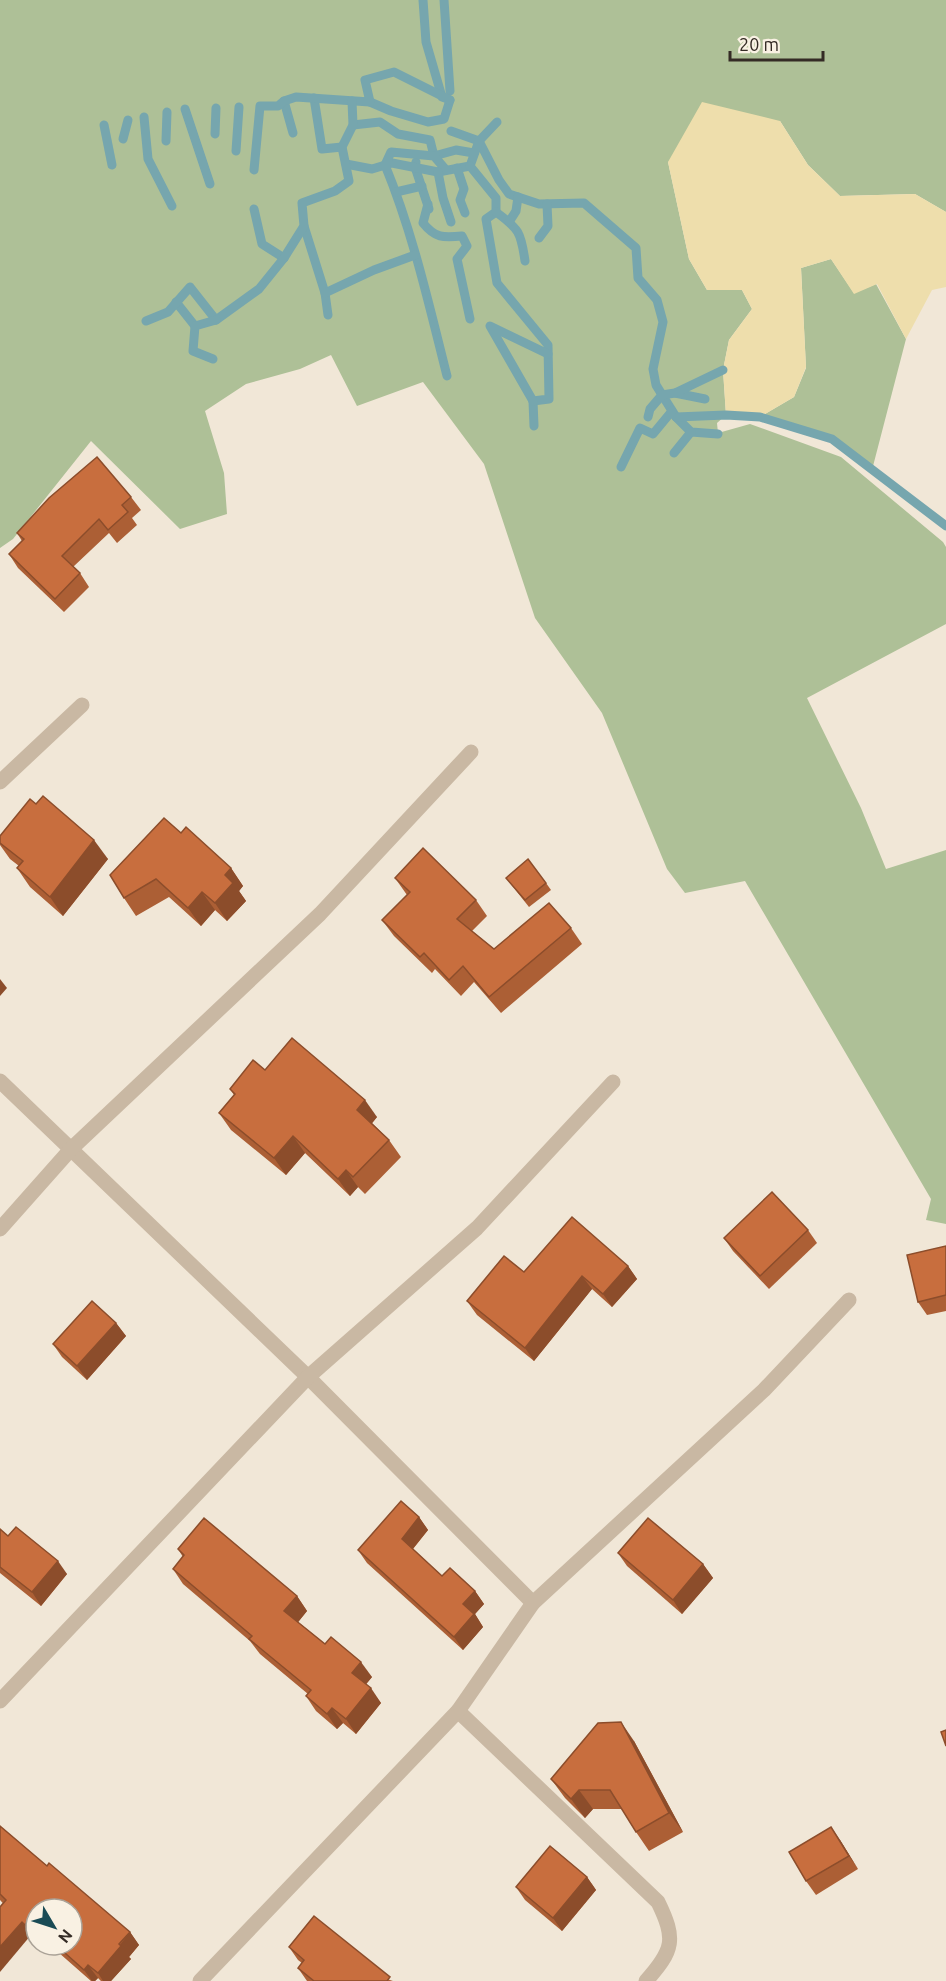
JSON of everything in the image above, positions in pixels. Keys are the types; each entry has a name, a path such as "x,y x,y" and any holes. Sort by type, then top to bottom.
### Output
{"street":[{"path":"0,782 82,705"},
{"path":"0,1229 71,1149 320,914 471,752"},
{"path":"0,1081 308,1377 533,1603"},
{"path":"0,1701 308,1377 477,1228 613,1082"},
{"path":"200,1981 458,1711 533,1603 764,1390 849,1300"},
{"path":"458,1711 658,1902 667,1920 671,1940 663,1963 646,1981"}],"green space":[{"path":"0,0 946,0 946,212 915,194 840,196 808,165 780,121 668,162 689,259 707,290 742,290 752,309 729,340 723,370 726,415 717,423 718,433 750,424 841,457 943,542 946,547 946,624 807,698 861,808 886,869 946,850 946,1224 926,1220 931,1199 745,881 685,893 667,869 602,713 535,618 484,464 423,382 357,406 331,355 300,369 246,384 205,411 224,473 227,514 180,529 91,441 13,539 0,548"},
{"path":"831,259 854,293 876,284 906,339 872,470 832,439 760,417 794,397 806,368 801,268"}],"sand":[{"path":"702,102 780,121 808,165 840,196 915,194 946,212 946,287 932,290 906,339 877,284 854,294 831,259 801,268 806,367 794,397 760,417 726,415 723,370 729,340 752,309 742,290 707,290 689,259 668,162"}],"building":[{"path":"97,457 131,497 122,505 128,512 108,530 99,519 62,556 80,573 55,599 9,554 24,539 17,533 49,498"},
{"path":"43,796 94,840 50,897 17,868 23,861 0,843 0,836 30,799 36,804"},
{"path":"164,818 181,833 186,827 231,868 225,875 233,883 215,903 202,892 188,908 156,879 124,898 110,875"},
{"path":"423,848 476,900 457,919 494,949 549,903 571,928 489,997 463,966 449,980 424,953 420,957 382,920 410,892 395,878"},
{"path":"528,859 546,883 525,900 506,878"},
{"path":"292,1038 365,1100 357,1110 389,1140 353,1177 346,1170 338,1179 293,1136 274,1158 219,1113 235,1094 230,1089 253,1060 265,1070"},
{"path":"772,1192 808,1230 760,1276 724,1238"},
{"path":"572,1217 628,1266 603,1294 582,1276 525,1348 467,1301 504,1256 524,1272"},
{"path":"946,1246 946,1295 918,1302 907,1255"},
{"path":"92,1301 116,1323 77,1366 53,1344"},
{"path":"401,1501 419,1517 402,1539 442,1576 450,1568 475,1591 463,1604 474,1614 454,1637 358,1550"},
{"path":"204,1518 297,1596 284,1611 325,1644 331,1637 361,1662 352,1673 371,1688 346,1719 332,1708 327,1714 306,1696 311,1690 249,1639 252,1636 173,1569 184,1555 178,1549"},
{"path":"648,1518 703,1564 673,1600 618,1553"},
{"path":"16,1527 58,1561 32,1592 0,1567 0,1529 8,1536"},
{"path":"621,1722 669,1813 636,1832 610,1790 579,1790 571,1799 551,1779 598,1723"},
{"path":"946,1730 946,1746 941,1732"},
{"path":"0,1826 47,1866 49,1863 130,1932 98,1973 88,1965 84,1970 69,1957 84,1957 84,1897 24,1897 24,1924 22,1922 0,1947 0,1907 6,1900 0,1894"},
{"path":"831,1827 849,1856 806,1881 789,1852"},
{"path":"550,1846 587,1877 553,1918 516,1887"},
{"path":"314,1916 390,1977 387,1981 314,1981 298,1968 304,1960 289,1947"}],"waterway":[{"path":"423,0 426,42 442,97 445,98"},
{"path":"444,0 450,91"},
{"path":"254,170 260,106 278,106 296,97 370,102 365,80 394,72 450,100"},
{"path":"314,98 322,149 342,147"},
{"path":"370,102 428,122 444,119 450,100"},
{"path":"284,101 293,133"},
{"path":"146,321 168,312 190,287 216,320 259,289 284,258 304,226 302,203 335,191 349,181 342,147 353,125 352,101"},
{"path":"236,151 239,107"},
{"path":"215,134 216,108"},
{"path":"185,109 210,184"},
{"path":"166,141 167,112"},
{"path":"144,117 148,159 172,206"},
{"path":"123,139 128,120"},
{"path":"353,125 380,122 398,134 430,140 434,156 456,150 474,153"},
{"path":"346,164 372,169 392,163 438,172 470,166 479,141 497,122"},
{"path":"104,125 112,165"},
{"path":"451,131 479,141 499,180 509,194 539,204 584,203 636,248 638,278 657,300 663,322 653,369 656,385 676,417 691,432 718,434"},
{"path":"446,170 434,156 391,152 385,165 412,243 447,376"},
{"path":"416,162 415,167 429,209"},
{"path":"470,166 496,198 496,212 486,219 497,283 548,345 549,399 533,401 534,426"},
{"path":"457,168 464,189 460,200 465,213"},
{"path":"438,172 451,222"},
{"path":"396,192 422,186"},
{"path":"509,222 516,211 518,197"},
{"path":"428,204 423,223 427,228 440,236 462,236 467,246 457,259 470,319"},
{"path":"539,238 548,226 547,204"},
{"path":"254,209 262,244 284,258"},
{"path":"496,212 518,232 525,261"},
{"path":"304,226 325,293 328,315"},
{"path":"325,293 374,270 415,255"},
{"path":"176,302 195,326"},
{"path":"213,359 193,351 195,326 216,320"},
{"path":"533,401 490,326 548,354"},
{"path":"648,417 650,409 662,395 675,393 723,370"},
{"path":"675,393 705,399"},
{"path":"621,467 640,428 653,434 672,411"},
{"path":"676,417 726,415 760,417 832,439 946,526"},
{"path":"674,453 691,432"}]}
